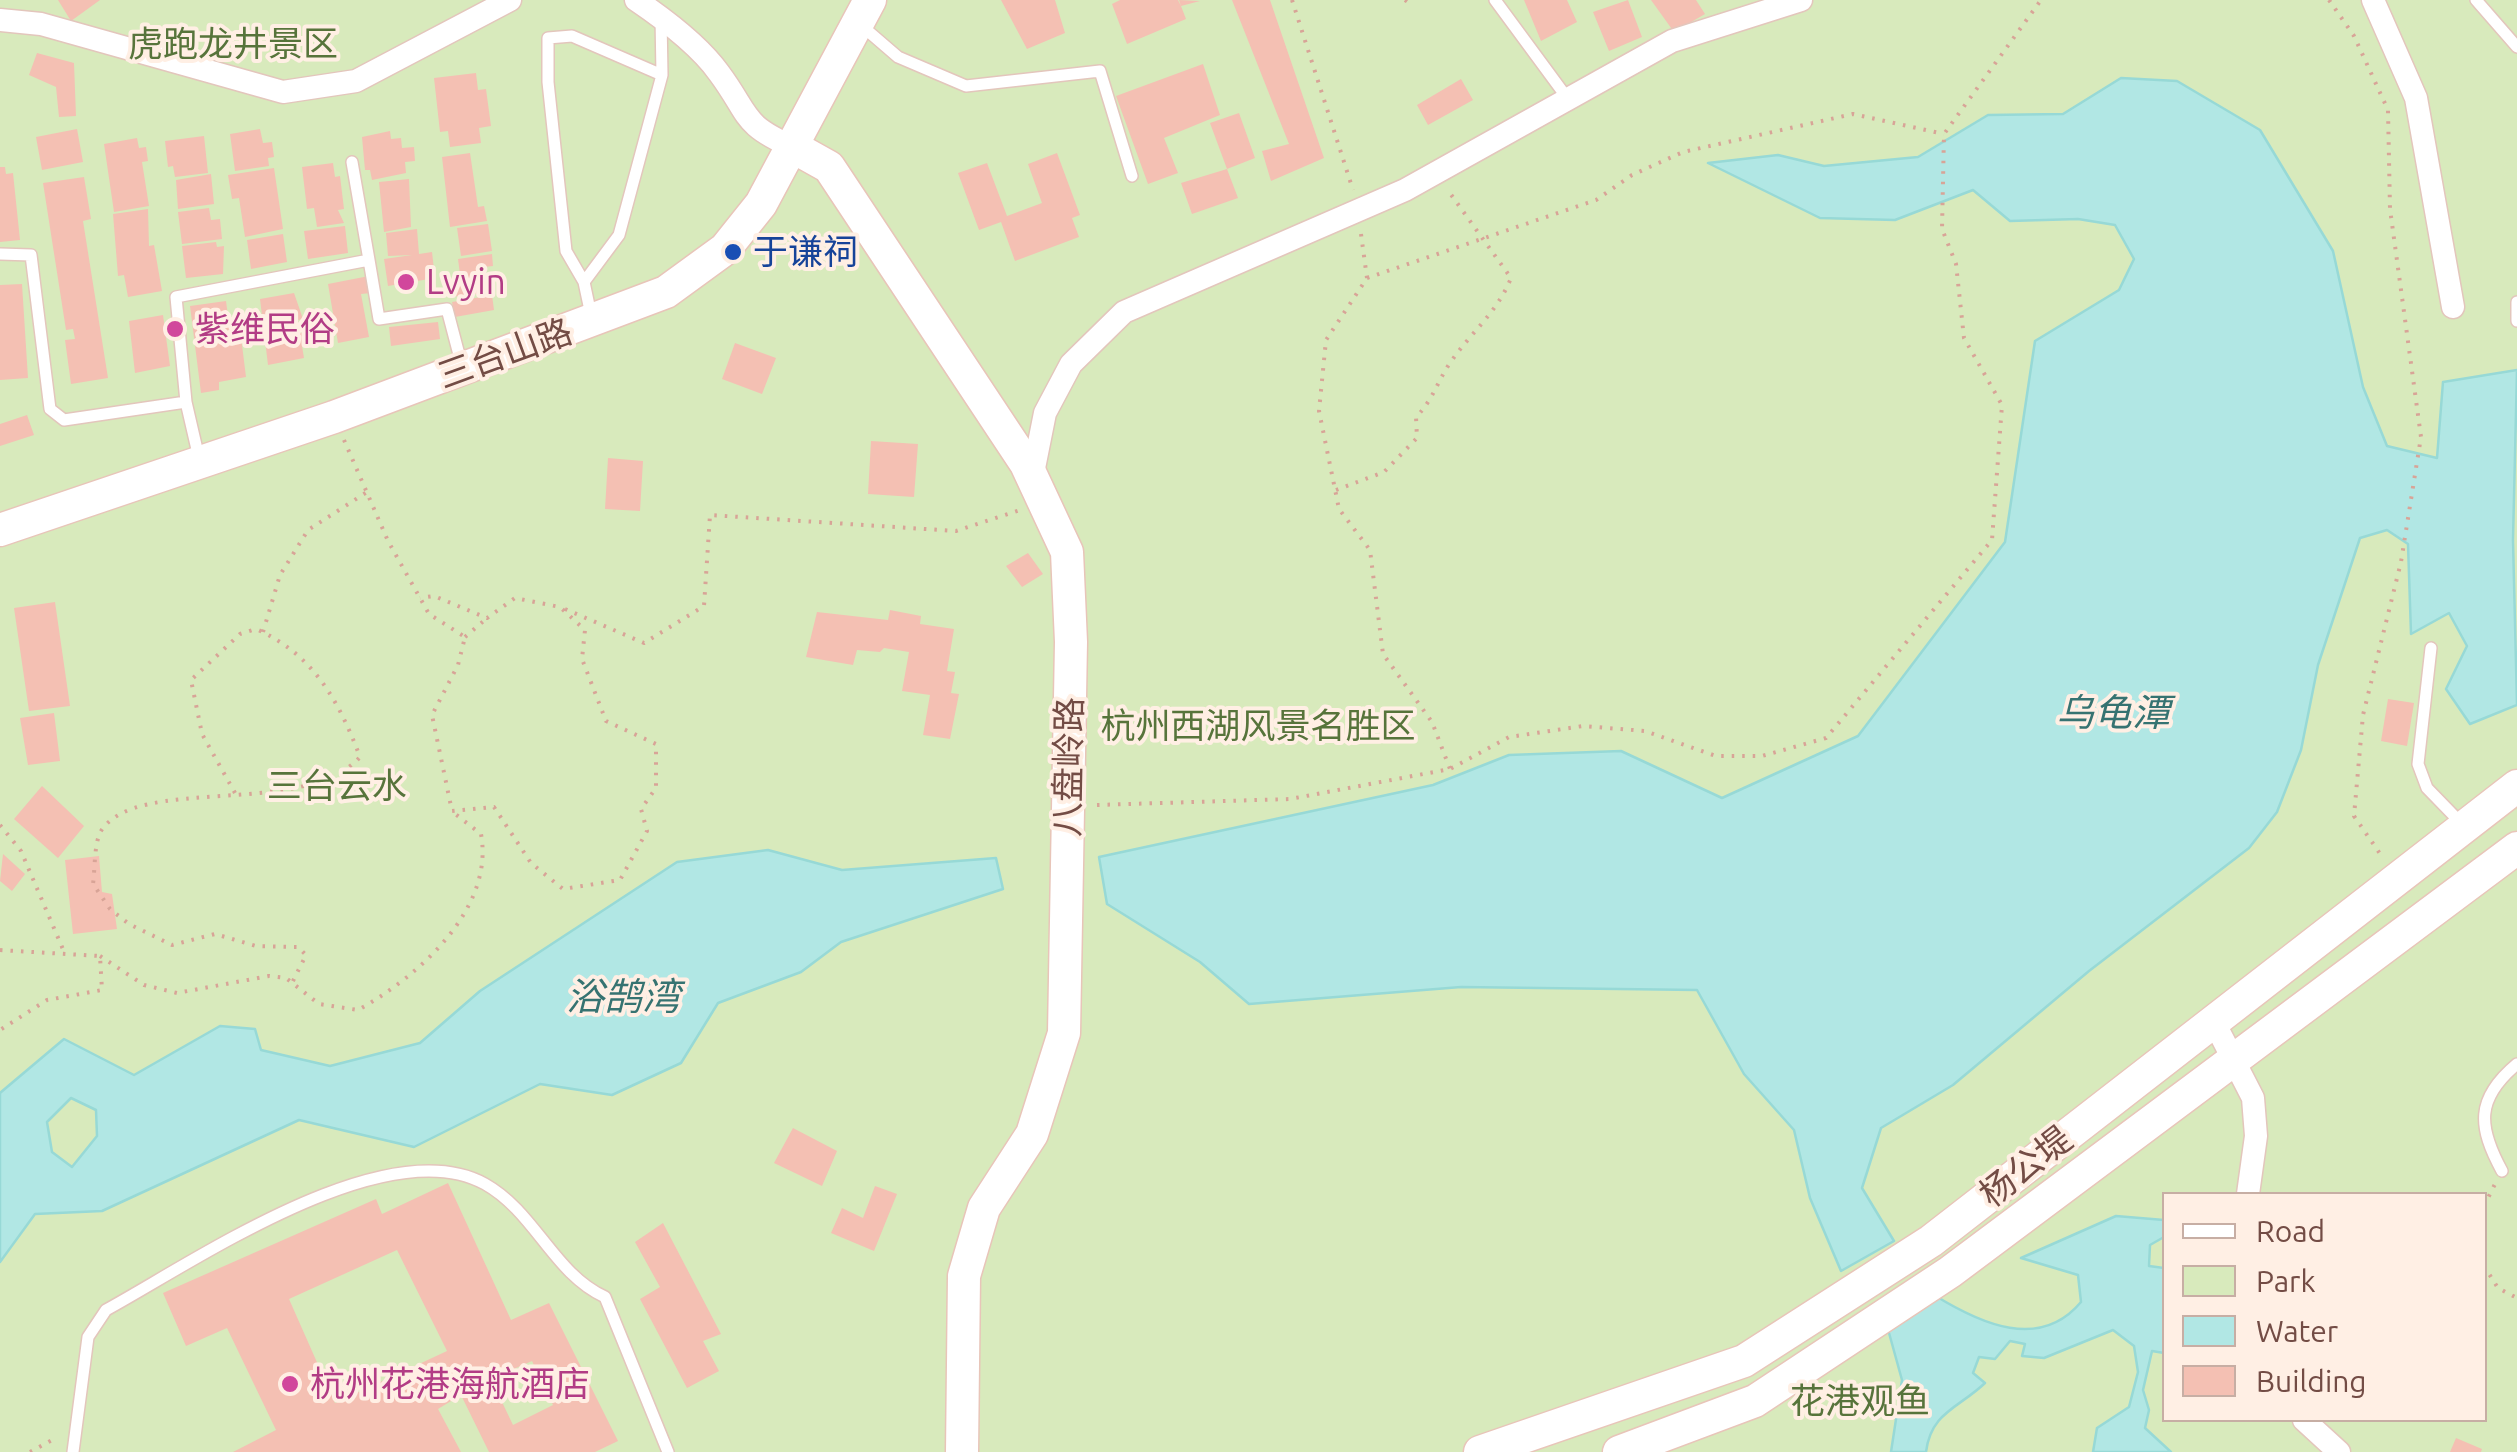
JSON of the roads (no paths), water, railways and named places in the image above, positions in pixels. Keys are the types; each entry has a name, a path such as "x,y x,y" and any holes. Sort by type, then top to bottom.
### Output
{"street":[{"path":"0,20 41,24 284,92 356,81 510,0"},
{"path":"636,0 662,18 718,71 744,117 759,133 795,148"},
{"path":"1032,478 1045,413 1071,364 1124,312 1435,174 1672,41 1751,6 1801,0"},
{"path":"2373,0 2416,98 2454,307"},
{"name":"三台山路","path":"0,530 334,417 593,323 666,292 725,248 761,204 795,148 864,12"},
{"name":"八盘岭路","path":"795,148 830,167 1032,478 1066,552 1071,642 1064,1032 1032,1134 984,1208 964,1276 962,1452"},
{"name":"杨公堤","path":"1480,1452 1744,1360 1931,1241 2517,786"},
{"name":"杨公堤","path":"1619,1452 1755,1402 1950,1272 2517,848"},
{"path":"2214,1022 2253,1098 2256,1136 2248,1192"},
{"path":"2306,1422 2340,1452"}],"lane":[{"path":"1495,0 1568,99"},
{"path":"2476,0 2517,47"},
{"path":"864,12 898,57 966,86 1100,71 1132,176"},
{"path":"584,282 619,235 662,75 662,18"},
{"path":"593,323 584,282 566,251 548,38 572,36 662,75"},
{"path":"352,162 379,319 447,309 463,368"},
{"path":"0,254 31,256 50,410 64,420 186,402"},
{"path":"200,462 186,402 176,297 369,260"},
{"path":"2517,302 2517,321"},
{"path":"2431,648 2418,764 2426,788 2464,826"},
{"path":"2502,1171 2483,1136 2486,1107 2500,1078 2517,1064"},
{"path":"73,1452 88,1337 106,1310 314,1198 370,1176 440,1171 481,1181 515,1203 581,1286 606,1297 668,1452"}],"water":[{"name":"乌龟潭","path":"2121,78 2177,81 2260,130 2333,251 2363,387 2387,446 2437,458 2443,382 2517,370 2513,540 2517,705 2470,724 2446,689 2467,646 2449,613 2411,634 2408,544 2387,530 2360,538 2318,665 2301,750 2277,812 2249,848 2089,971 1953,1085 1881,1128 1862,1188 1894,1241 1841,1271 1810,1198 1794,1130 1744,1074 1697,990 1461,987 1249,1004 1200,962 1107,904 1099,857 1433,785 1509,755 1621,751 1722,798 1858,736 2005,542 2035,341 2119,290 2134,259 2115,225 2078,219 2010,221 1973,190 1895,220 1820,218 1708,163 1778,155 1824,166 1918,157 1988,115 2063,114"},
{"name":"浴鹄湾","path":"768,850 842,870 996,858 1003,889 841,942 801,972 718,1003 681,1063 612,1095 540,1084 414,1147 299,1120 102,1211 35,1214 0,1262 0,1093 64,1039 134,1075 220,1026 255,1029 261,1050 330,1066 420,1043 480,991 677,862","holes":["71,1098 96,1110 97,1136 72,1167 52,1152 47,1122"]},
{"path":"2116,1216 2162,1220 2162,1238 2150,1245 2149,1266 2162,1268 2162,1353 2152,1351 2143,1390 2149,1410 2145,1428 2171,1452 2093,1452 2097,1428 2129,1407 2138,1372 2134,1346 2113,1330 2044,1358 2022,1356 2025,1344 2010,1341 1995,1359 1979,1357 1973,1373 1985,1383 1940,1419 1926,1452 1891,1452 1902,1380 1886,1322 1934,1295 1990,1323 2029,1329 2065,1317 2081,1302 2078,1275 2021,1258"}],"place":[{"name":"于谦祠","path":"733,252"},
{"name":"Lvyin","path":"406,282"},
{"name":"紫维民俗","path":"175,329"},
{"name":"杭州花港海航酒店","path":"290,1384"}],"park label":[{"name":"虎跑龙井景区","path":"233,44"},
{"name":"杭州西湖风景名胜区","path":"1258,726"},
{"name":"三台云水","path":"337,786"},
{"name":"花港观鱼","path":"1860,1401"}]}
